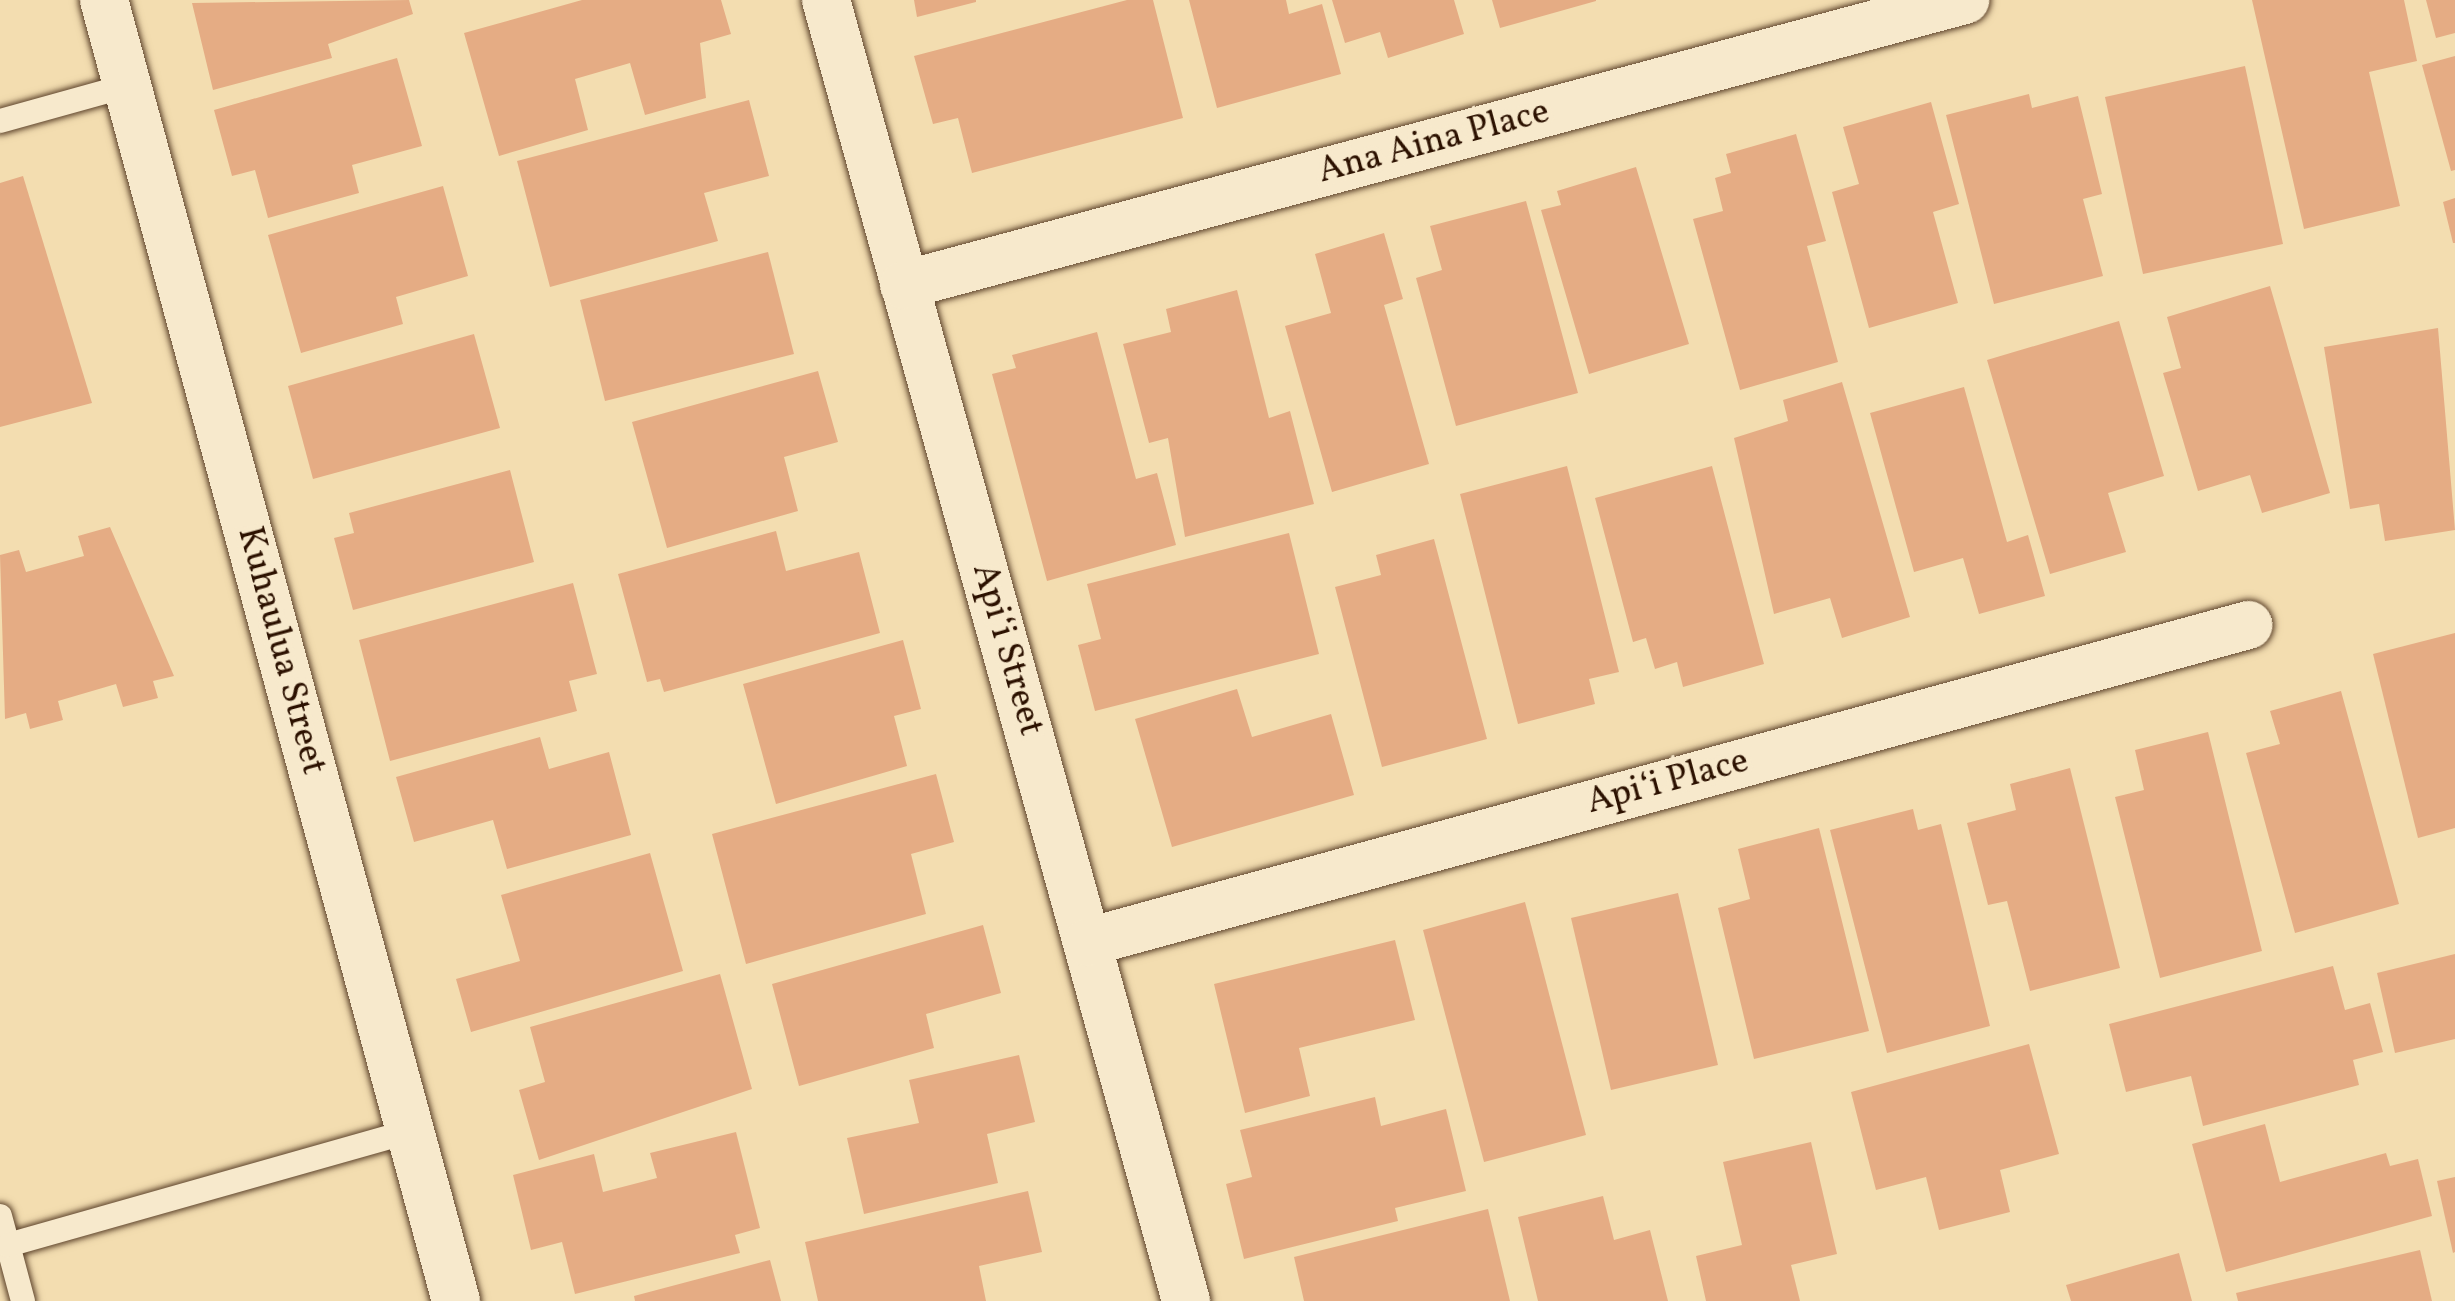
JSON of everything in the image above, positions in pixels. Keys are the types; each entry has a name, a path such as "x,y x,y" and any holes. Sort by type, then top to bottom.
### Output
{"street":[{"name":"Kuhaulua Street","path":"104,0 456,1301"},
{"name":"Apiʻi Street","path":"826,0 1186,1301"},
{"name":"Ana Aina Place","path":"904,285 1965,0"},
{"name":"Apiʻi Place","path":"1088,942 2248,625"}],"lane":[{"path":"0,121 126,86"},
{"path":"8,1245 412,1131"},
{"path":"0,1216 22,1301"}],"building":[{"path":"409,0 413,14 328,44 332,58 213,90 192,3"},
{"path":"582,0 721,0 731,34 700,43 706,98 645,115 630,63 575,79 588,130 499,156 464,33"},
{"path":"914,0 976,0 976,2 917,17"},
{"path":"1127,0 1153,0 1183,118 972,173 958,118 933,124 914,56"},
{"path":"1189,0 1286,0 1289,14 1322,4 1341,74 1217,108"},
{"path":"1332,0 1454,0 1464,34 1388,58 1380,32 1345,43"},
{"path":"1492,0 1596,0 1596,1 1500,28"},
{"path":"2252,0 2404,0 2417,61 2369,72 2400,206 2304,229"},
{"path":"2426,0 2455,0 2455,33 2436,38"},
{"path":"2455,56 2455,170 2451,171 2422,65"},
{"path":"397,58 422,146 352,165 359,193 268,218 255,170 232,176 214,110"},
{"path":"2245,66 2283,244 2143,274 2105,97"},
{"path":"2029,94 2032,108 2078,96 2102,194 2083,199 2103,276 1994,304 1946,115"},
{"path":"749,100 769,176 704,193 718,241 550,287 517,161"},
{"path":"1931,102 1959,204 1933,212 1958,303 1869,328 1832,192 1859,184 1843,127"},
{"path":"1796,134 1826,241 1807,246 1838,362 1740,390 1693,219 1723,211 1715,178 1731,173 1726,154"},
{"path":"1636,167 1689,344 1589,374 1541,210 1561,205 1557,191"},
{"path":"23,176 92,403 0,427 0,183"},
{"path":"443,186 468,276 396,297 403,324 301,353 268,235"},
{"path":"2455,198 2455,243 2453,243 2443,202"},
{"path":"1526,201 1578,393 1456,426 1416,278 1442,270 1430,226"},
{"path":"1384,233 1403,299 1384,305 1429,464 1332,492 1285,326 1331,313 1315,254"},
{"path":"768,252 794,354 605,401 580,300"},
{"path":"2270,286 2330,493 2262,513 2250,475 2198,491 2163,373 2181,368 2167,317"},
{"path":"1237,290 1269,418 1290,411 1314,504 1185,537 1168,438 1149,443 1123,344 1171,332 1166,309"},
{"path":"2119,321 2164,476 2108,493 2126,552 2050,574 1987,360"},
{"path":"2438,328 2455,530 2385,541 2379,504 2350,509 2324,347"},
{"path":"1097,332 1136,479 1157,473 1176,545 1047,581 992,374 1016,368 1012,355"},
{"path":"474,334 500,428 313,479 288,386"},
{"path":"818,371 838,442 784,457 798,511 667,548 632,422"},
{"path":"1842,382 1910,617 1842,638 1830,598 1774,614 1734,438 1788,421 1783,400"},
{"path":"1964,387 2007,542 2028,535 2045,596 1979,614 1963,558 1914,572 1870,413"},
{"path":"1567,466 1619,672 1589,679 1595,704 1518,724 1460,494"},
{"path":"1712,466 1764,664 1683,687 1677,662 1655,669 1646,638 1633,642 1595,498"},
{"path":"510,470 534,562 353,610 334,538 354,533 349,513"},
{"path":"110,527 174,676 153,681 158,698 123,707 116,684 58,701 63,720 30,729 26,713 5,719 0,555 19,550 26,572 84,556 78,536"},
{"path":"776,531 786,571 859,552 880,633 664,692 660,679 647,682 618,574"},
{"path":"1289,533 1319,654 1095,711 1078,645 1101,639 1087,584"},
{"path":"1434,539 1487,739 1382,767 1335,587 1381,575 1376,555"},
{"path":"573,583 597,674 569,681 577,711 390,761 359,640"},
{"path":"2455,633 2455,828 2418,838 2373,654"},
{"path":"903,640 921,709 894,716 907,766 776,804 743,684"},
{"path":"1237,689 1252,737 1331,714 1354,795 1172,847 1135,719"},
{"path":"2341,691 2399,904 2295,933 2246,753 2280,744 2270,711"},
{"path":"2208,732 2262,951 2160,978 2115,797 2144,790 2135,750"},
{"path":"540,737 549,769 609,752 631,835 507,869 493,820 414,842 396,777"},
{"path":"2070,768 2120,968 2030,991 2007,901 1988,905 1967,823 2016,810 2010,784"},
{"path":"936,774 954,842 911,854 926,914 746,964 712,834"},
{"path":"1913,809 1918,830 1941,824 1990,1026 1887,1053 1830,830"},
{"path":"1819,828 1869,1031 1754,1059 1718,908 1750,899 1738,849"},
{"path":"650,853 683,971 471,1032 456,979 520,961 501,895"},
{"path":"1678,893 1718,1065 1611,1090 1571,918"},
{"path":"1525,902 1586,1135 1484,1162 1423,930"},
{"path":"983,925 1001,993 926,1014 934,1048 799,1086 772,984"},
{"path":"1395,940 1415,1020 1299,1048 1310,1096 1245,1113 1214,984"},
{"path":"2455,954 2455,1039 2395,1053 2377,973"},
{"path":"2333,966 2345,1010 2370,1003 2383,1052 2353,1060 2359,1085 2203,1126 2191,1076 2126,1092 2109,1024"},
{"path":"720,974 752,1089 539,1160 519,1090 545,1082 530,1027"},
{"path":"2029,1044 2059,1154 2000,1170 2010,1212 1939,1230 1926,1177 1876,1190 1851,1092"},
{"path":"1019,1055 1035,1122 987,1134 998,1183 864,1214 847,1138 919,1123 909,1080"},
{"path":"1375,1097 1381,1126 1446,1109 1466,1191 1395,1208 1398,1221 1244,1259 1226,1184 1252,1177 1240,1130"},
{"path":"2265,1124 2280,1182 2386,1153 2390,1166 2418,1159 2432,1216 2226,1272 2192,1144"},
{"path":"736,1132 760,1228 735,1235 740,1253 575,1294 562,1242 531,1250 513,1175 594,1154 603,1192 657,1178 650,1153"},
{"path":"1811,1142 1837,1254 1791,1265 1800,1301 1706,1301 1696,1256 1742,1245 1723,1162"},
{"path":"2455,1177 2455,1252 2453,1253 2437,1181"},
{"path":"1028,1191 1042,1252 979,1266 986,1301 818,1301 805,1242"},
{"path":"1603,1196 1614,1240 1650,1230 1668,1301 1538,1301 1518,1217"},
{"path":"1488,1209 1510,1301 1304,1301 1294,1257"},
{"path":"2420,1250 2432,1301 2238,1301 2236,1293"},
{"path":"2179,1253 2192,1301 2071,1301 2066,1285"},
{"path":"770,1260 781,1301 635,1301 634,1296"}]}
